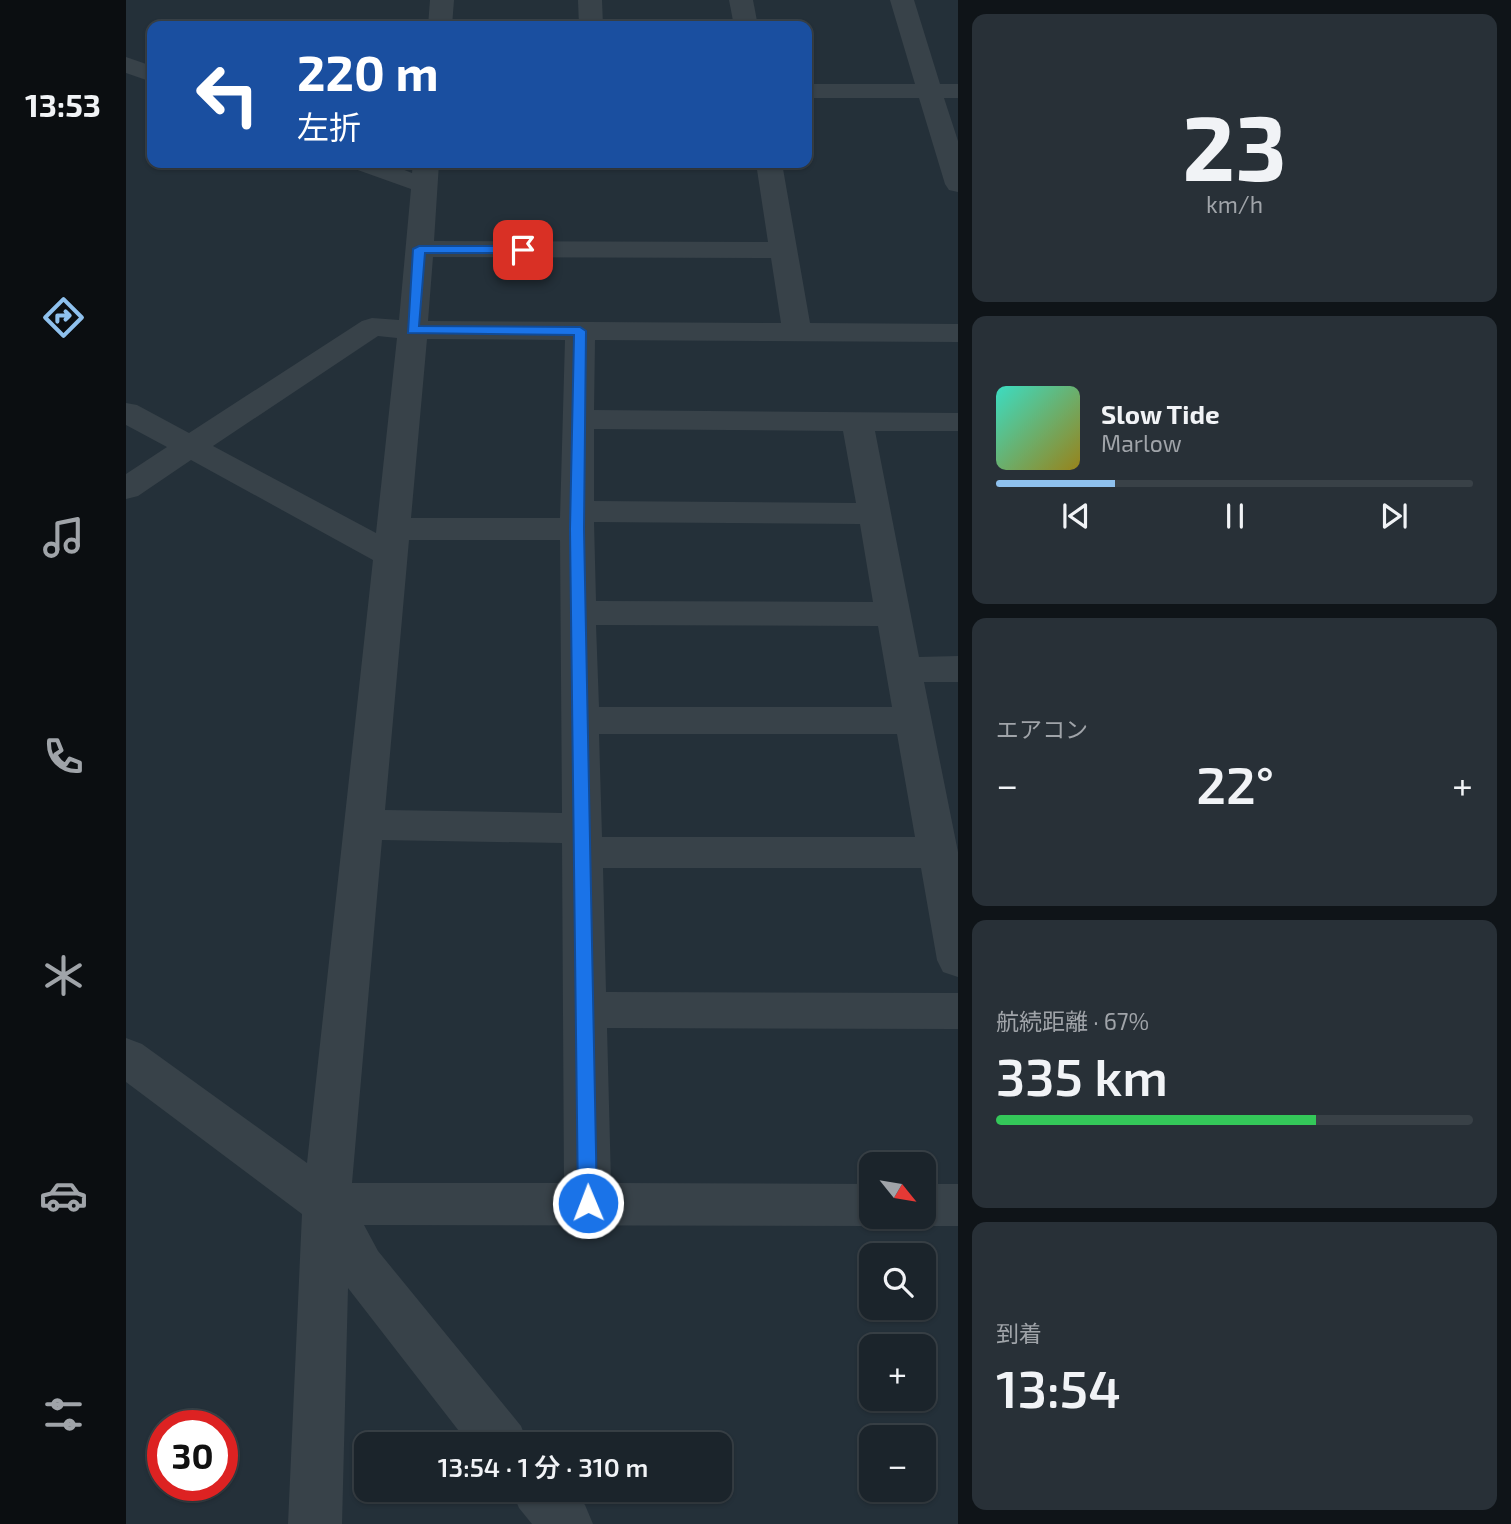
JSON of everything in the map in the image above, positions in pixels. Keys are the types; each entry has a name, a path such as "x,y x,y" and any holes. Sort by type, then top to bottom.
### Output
{"street":[{"path":"440,21 442,0"},
{"path":"590,0 591,21"},
{"path":"741,0 745,21"},
{"path":"902,0 958,184"},
{"path":"126,64 147,73"},
{"path":"812,91 958,91"},
{"path":"315,1524 326,1204 413,330 424,173 405,180 376,168"},
{"path":"770,168 797,332"},
{"path":"419,249 784,250"},
{"path":"126,489 372,327 413,330 958,333"},
{"path":"580,331 577,520 588,1203"},
{"path":"126,412 392,542 577,520 874,514"},
{"path":"578,419 958,422"},
{"path":"857,421 958,960"},
{"path":"579,613 893,614"},
{"path":"903,670 958,669"},
{"path":"580,720 913,722"},
{"path":"363,825 581,840 938,853"},
{"path":"584,1010 958,1011"},
{"path":"126,1057 326,1204 361,1267 492,1432"},
{"path":"326,1204 859,1205"},
{"path":"936,1205 958,1205"},
{"path":"548,1502 566,1524"}],"route":[{"path":"523,250 419,249 413,330 580,331 577,529 588,1203"}]}
